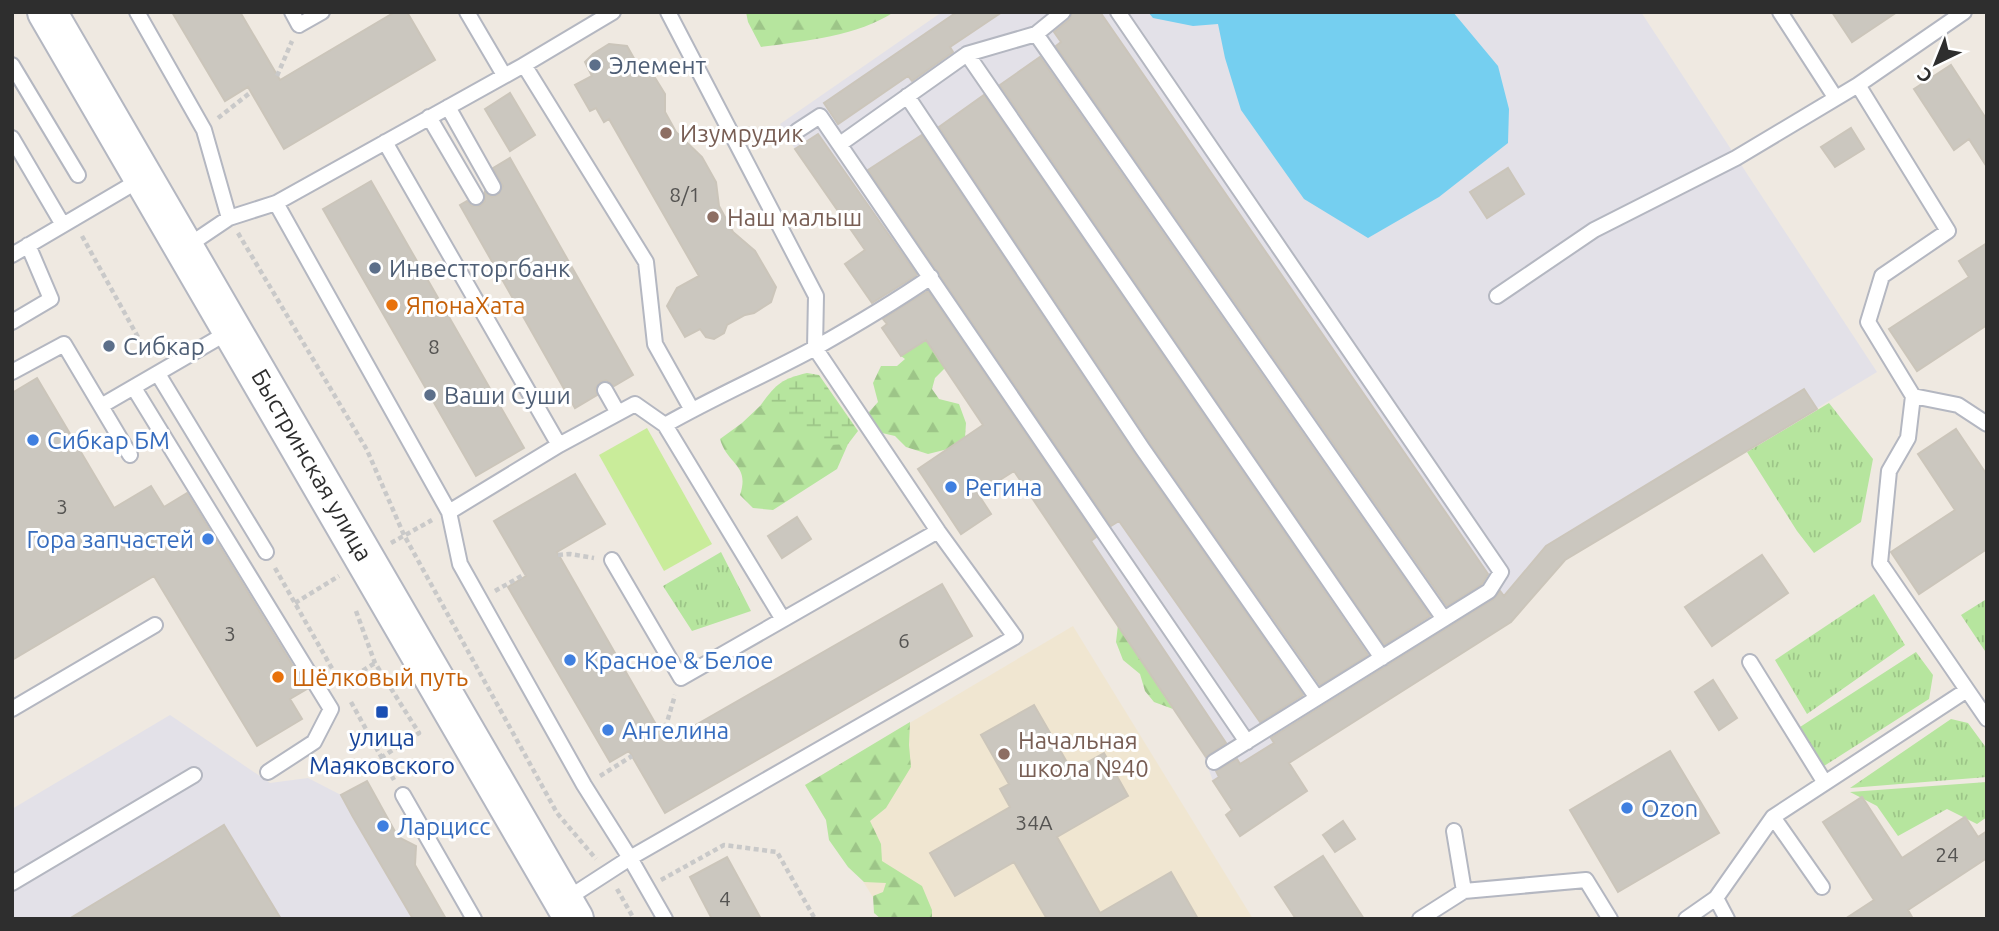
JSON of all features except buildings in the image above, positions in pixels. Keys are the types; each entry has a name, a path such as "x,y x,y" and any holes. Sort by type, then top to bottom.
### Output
{"main road":[{"name":"Быстринская улица","path":"47,12 569,909"}],"lane":[{"path":"137,12 204,130 229,218"},
{"path":"295,19 322,12"},
{"path":"467,12 505,75"},
{"path":"184,247 229,218 276,203 524,65 613,12"},
{"path":"569,909 607,873 630,858 1015,637 937,531 815,348 816,296 667,12"},
{"path":"840,144 967,54 1036,34 1063,12"},
{"path":"1118,12 1502,572 1489,591 1214,762"},
{"path":"1780,12 1835,97"},
{"path":"1497,296 1594,230 1736,158 1857,85 1964,12"},
{"path":"1036,34 1444,619"},
{"path":"967,54 1382,658"},
{"path":"12,65 78,175"},
{"path":"524,65 646,262 655,344 692,410"},
{"path":"1857,85 1948,231 1882,276 1868,322 1913,396 1908,438 1889,471 1880,563 1987,719"},
{"path":"908,96 1142,447 1317,698"},
{"path":"448,107 494,187"},
{"path":"797,131 820,116 1247,742"},
{"path":"429,117 476,197"},
{"path":"12,138 68,222"},
{"path":"385,142 559,445"},
{"path":"12,255 144,177"},
{"path":"276,203 449,512 460,564 584,785 665,919"},
{"path":"12,322 51,299 28,245"},
{"path":"665,425 815,348 898,300 931,277"},
{"path":"102,406 233,330"},
{"path":"12,372 64,344 130,455"},
{"path":"158,374 265,552"},
{"path":"134,388 331,709 314,742 268,772"},
{"path":"605,390 618,413"},
{"path":"1913,396 1958,405 1987,424"},
{"path":"449,512 559,445 635,404 665,425 782,618"},
{"path":"612,560 681,678 937,531"},
{"path":"12,709 155,625"},
{"path":"1749,662 1825,783"},
{"path":"1686,919 1716,898 1773,817 1967,690"},
{"path":"12,883 194,775"},
{"path":"403,795 474,919"},
{"path":"1773,817 1822,887"},
{"path":"1454,831 1464,891"},
{"path":"1420,919 1464,891 1586,880 1610,919"},
{"path":"1716,898 1727,919"}],"path":[{"path":"277,76 295,19"},
{"path":"204,130 251,92"},
{"path":"229,218 367,450 404,535 557,813 607,873 634,919"},
{"path":"68,222 158,374"},
{"path":"558,555 570,554 612,560"},
{"path":"480,600 525,574"},
{"path":"352,599 375,663 419,733 382,757"},
{"path":"341,684 375,663"},
{"path":"663,736 681,678"},
{"path":"584,785 632,756"},
{"path":"624,901 724,845 777,852 815,919"}],"shaded area":[{"path":"942,12 1641,12 1877,372 1565,560 1511,622 1227,803 1213,781 1202,751 780,124"},
{"name":"Начальная школа №40","path":"1073,626 1253,919 886,919 805,785"},
{"path":"170,715 270,783 308,778 341,795 413,919 12,919 12,809"}],"green space":[{"path":"746,12 894,12 847,32 761,47 748,22"},
{"path":"926,340 945,368 935,378 932,389 939,399 959,404 966,423 965,438 948,449 928,454 906,447 895,436 882,433 869,421 869,412 878,402 873,383 881,366 897,366 905,359 901,356"},
{"path":"807,373 819,375 858,431 848,444 830,445 760,406 780,384"},
{"path":"1829,403 1873,459 1861,522 1814,553 1747,452"},
{"path":"760,406 846,422 848,444 837,469 773,510 753,508 740,495 740,471 720,439"},
{"path":"647,428 712,544 664,571 599,455"},
{"path":"721,552 751,611 692,631 663,586"},
{"path":"1874,594 1905,645 1807,714 1775,660"},
{"path":"1985,600 1987,602 1987,654 1961,615"},
{"path":"1118,625 1173,709 1154,702 1145,691 1140,674 1123,660 1116,642"},
{"path":"1916,652 1933,675 1929,699 1824,766 1800,727"},
{"path":"1951,719 1968,723 1987,749 1987,777 1850,788"},
{"path":"910,722 911,767 886,808 870,821 881,844 882,861 922,886 932,910 932,919 881,919 874,913 873,896 883,892 886,883 864,882 848,867 829,840 826,820 805,785"},
{"path":"1987,782 1987,817 1977,824 1947,809 1898,836 1877,806 1850,792"}],"water":[{"path":"1148,12 1453,12 1498,66 1509,109 1508,143 1439,197 1368,238 1304,199 1241,110 1218,24 1193,26 1153,18"}],"place":[{"name":"Элемент","path":"595,65"},
{"name":"Изумрудик","path":"666,133"},
{"name":"Наш малыш","path":"713,217"},
{"name":"Инвестторгбанк","path":"375,268"},
{"name":"ЯпонаХата","path":"392,305"},
{"name":"Сибкар","path":"109,346"},
{"name":"Ваши Суши","path":"430,395"},
{"name":"Сибкар БМ","path":"33,440"},
{"name":"Регина","path":"951,487"},
{"name":"Гора запчастей","path":"208,539"},
{"name":"Красное & Белое","path":"570,660"},
{"name":"Шёлковый путь","path":"278,677"},
{"name":"улица Маяковского","path":"382,712"},
{"name":"Ангелина","path":"608,730"},
{"name":"Начальная школа №40","path":"1004,754"},
{"name":"Ozon","path":"1627,808"},
{"name":"Ларцисс","path":"383,826"}]}
